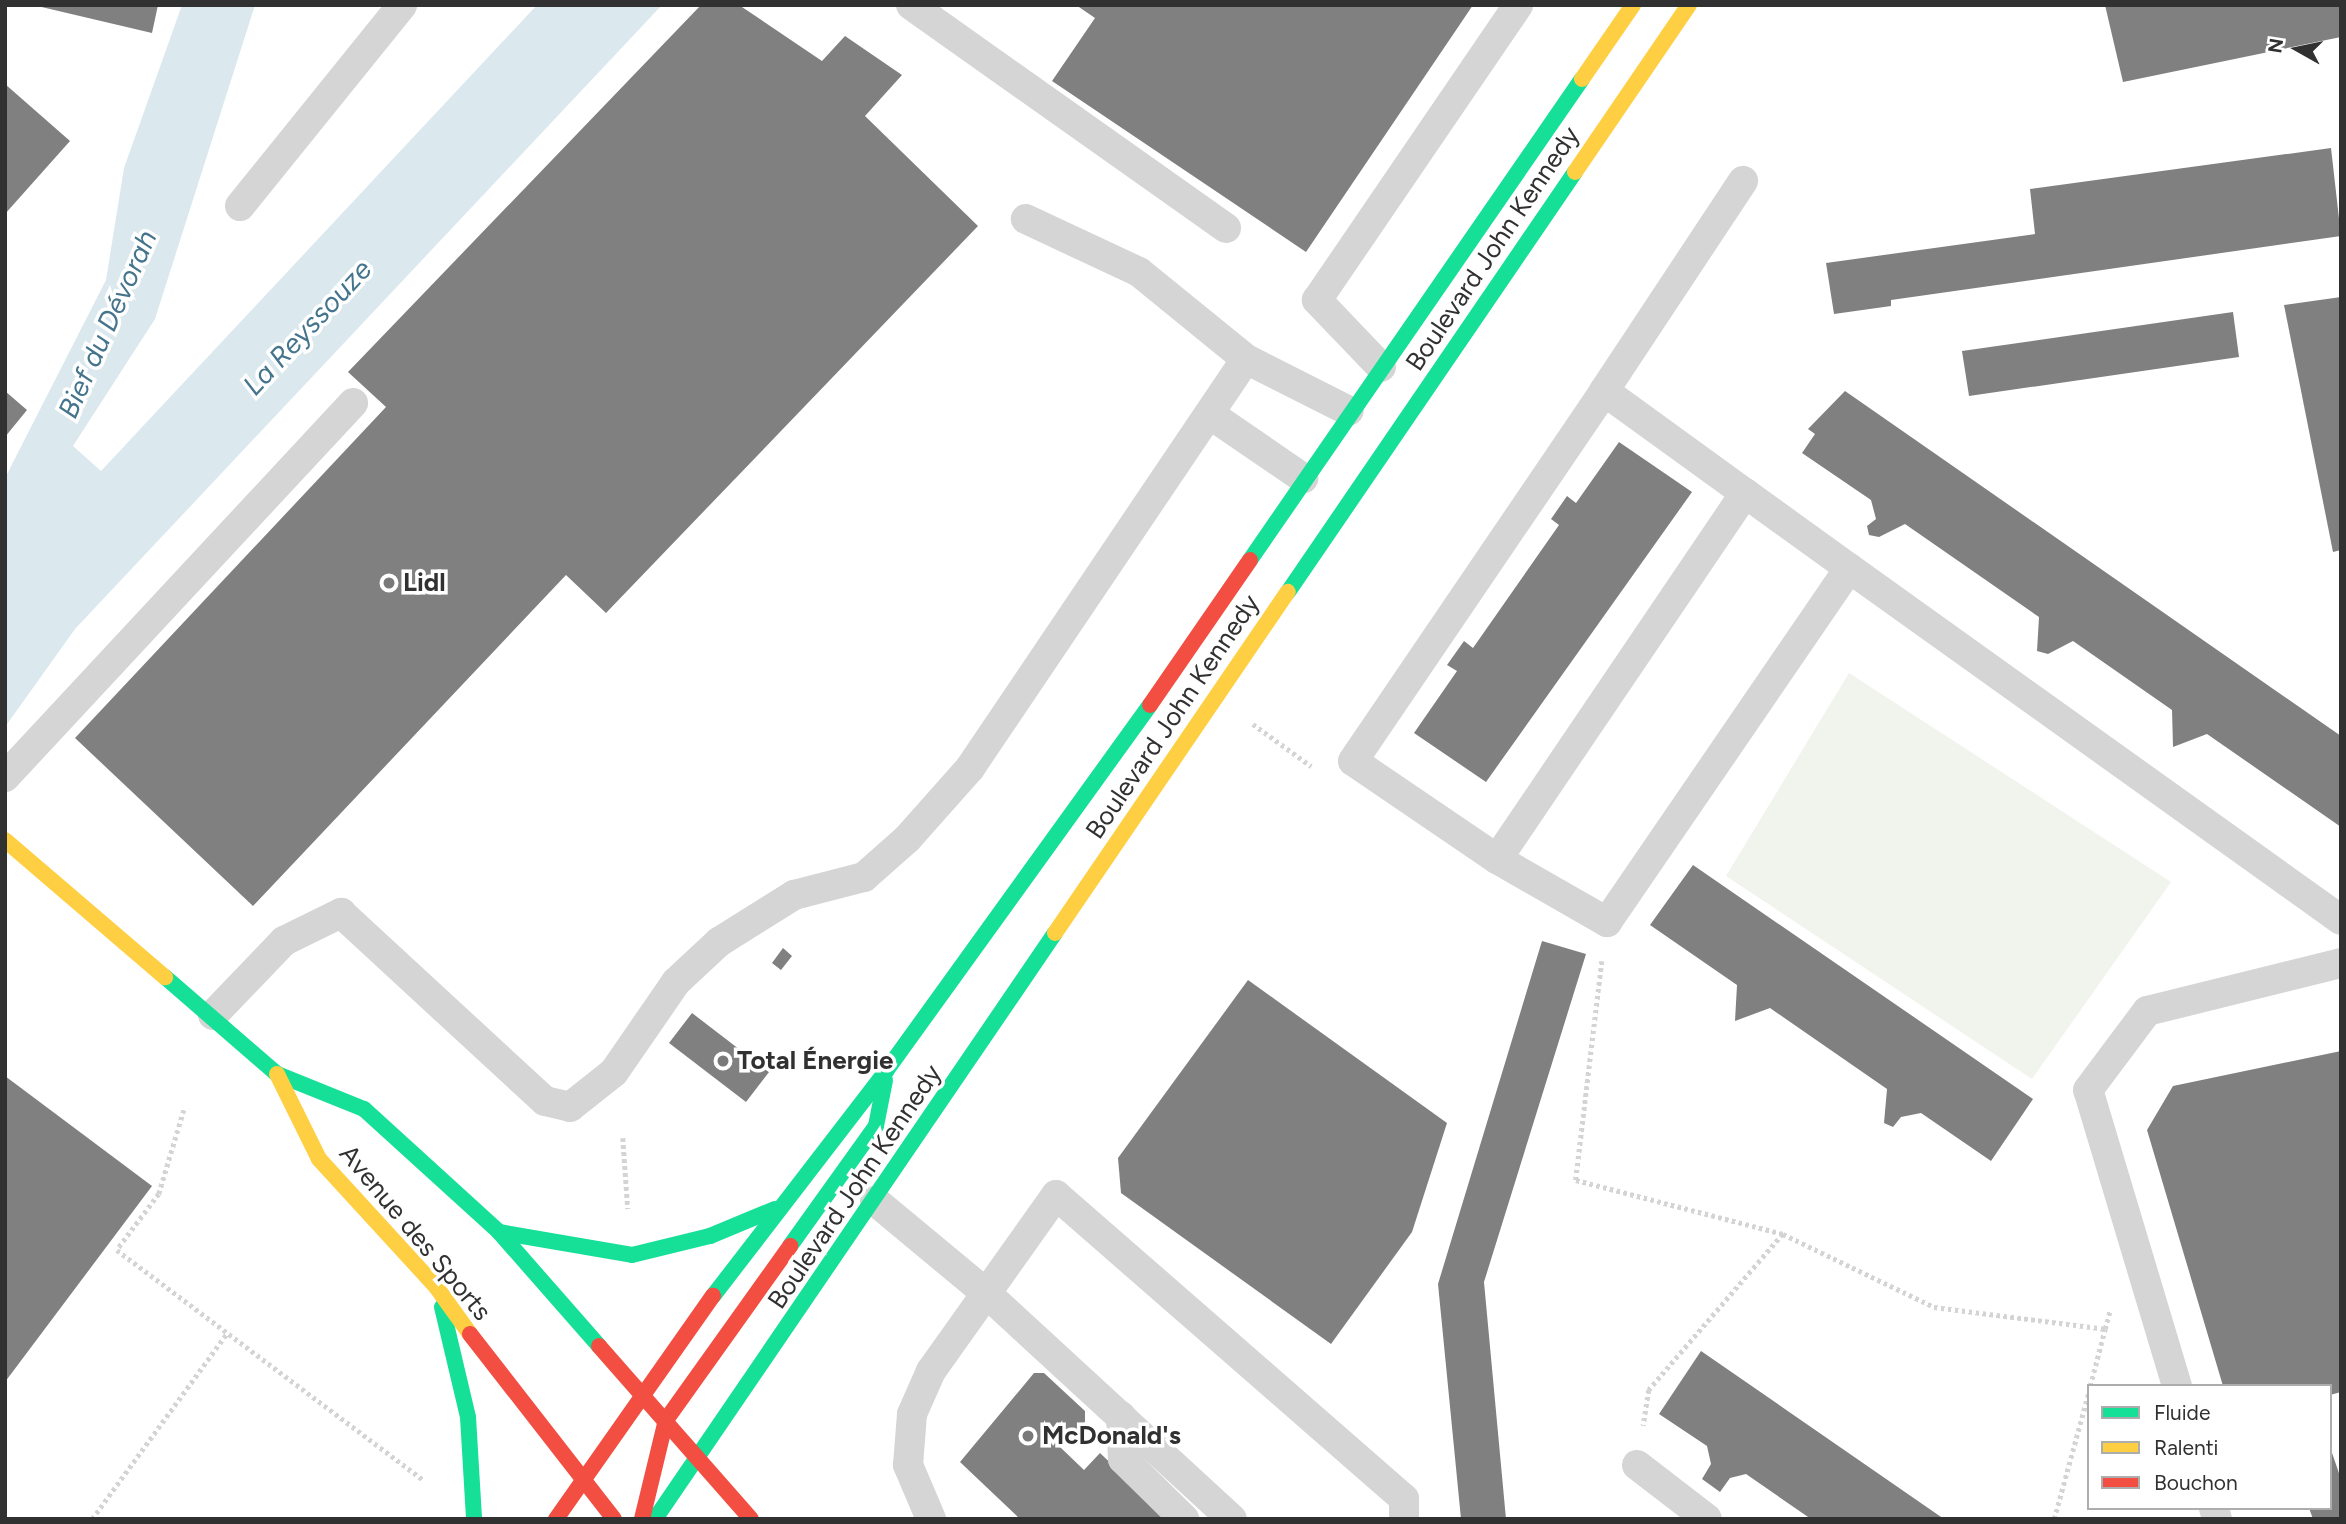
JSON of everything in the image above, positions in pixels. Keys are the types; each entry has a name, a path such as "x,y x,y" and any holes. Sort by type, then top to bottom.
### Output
{"main road":[{"name":"Boulevard John Kennedy","path":"556,1519 641,1394 775,1209 886,1071 1124,742 1349,411 1633,5"},
{"name":"Boulevard John Kennedy","path":"655,1519 875,1201 1689,5"},
{"name":"Avenue des Sports","path":"5,841 213,1015 277,1074 364,1109 499,1232 699,1458"},
{"name":"Boulevard John Kennedy","path":"666,1420 876,1126 886,1071"},
{"name":"Avenue des Sports","path":"277,1074 319,1159 437,1287 582,1481 614,1519"},
{"path":"499,1232 632,1255 710,1237 775,1209"},
{"path":"437,1287 468,1417 474,1519"},
{"path":"642,1519 666,1420"},
{"path":"699,1458 751,1519"}],"lane":[{"path":"240,206 402,5"},
{"path":"912,5 1226,228"},
{"path":"1381,367 1317,300 1518,5"},
{"path":"1743,181 1353,761 1497,859 1607,922 1849,568"},
{"path":"1026,219 1139,272 1246,359 1349,411"},
{"path":"213,1015 284,941 341,913 545,1101 570,1107 614,1072 676,982 719,942 794,895 864,877 907,839 970,768 1211,415 1246,359"},
{"path":"1604,391 2341,920"},
{"path":"5,777 353,403"},
{"path":"1211,415 1303,478"},
{"path":"1497,859 1745,493"},
{"path":"2176,1384 2088,1090 2147,1012 2341,963"},
{"path":"931,1519 908,1465 912,1414 931,1371 1056,1195 1404,1499 1404,1519"},
{"path":"875,1201 986,1293 1232,1519"},
{"path":"1121,1416 1123,1459 1184,1519"},
{"path":"1637,1465 1707,1519"}],"path":[{"path":"1216,697 1322,774 1353,761"},
{"path":"1607,922 1576,1180 1783,1234 1934,1307 2105,1329"},
{"path":"184,1110 159,1194 117,1250 432,1481"},
{"path":"624,1138 629,1216"},
{"path":"1637,1465 1649,1390 1783,1234"},
{"path":"2090,1384 2111,1305"},
{"path":"92,1519 228,1332"},
{"path":"2054,1519 2087,1395"}],"shaded area":[{"path":"1849,673 2171,882 2032,1079 1726,876"}],"water":[{"path":"182,5 255,5 155,319 73,446 101,471 537,5 662,5 75,629 5,727 5,478 106,280 124,168"}],"building":[{"path":"33,5 158,5 152,33"},
{"path":"701,5 739,5 822,61 845,36 902,75 865,116 978,226 606,613 566,575 253,906 75,738 386,407 348,372"},
{"path":"1076,5 1473,5 1306,252 1052,81 1095,18"},
{"path":"2105,5 2341,5 2341,37 2123,82"},
{"path":"5,84 70,141 5,214"},
{"path":"2331,148 2341,236 1891,300 1891,306 1834,314 1826,263 2035,234 2030,189"},
{"path":"2341,297 2341,550 2333,552 2284,305"},
{"path":"2233,312 2239,357 1969,396 1962,351"},
{"path":"5,391 27,410 5,437"},
{"path":"1845,391 2341,736 2341,827 2207,734 2173,747 2172,710 2073,641 2048,654 2037,651 2039,617 1905,524 1879,537 1869,535 1867,526 1876,519 1871,500 1802,453 1815,434 1808,429"},
{"path":"1619,442 1692,492 1486,782 1414,733 1457,671 1447,665 1464,641 1473,648 1559,525 1551,519 1567,496 1576,503"},
{"path":"1693,865 2033,1099 1991,1161 1921,1113 1901,1117 1893,1127 1884,1123 1887,1089 1770,1008 1735,1021 1737,985 1650,925"},
{"path":"1542,941 1586,954 1484,1282 1506,1519 1461,1519 1438,1284"},
{"path":"783,948 792,956 781,970 772,963"},
{"path":"1248,980 1447,1123 1412,1232 1331,1344 1121,1193 1118,1158"},
{"name":"Total Énergie","path":"692,1013 769,1072 746,1102 669,1043"},
{"path":"2341,1051 2341,1392 2332,1394 2332,1384 2222,1384 2147,1130 2173,1086"},
{"path":"5,1076 152,1186 5,1382"},
{"path":"1701,1351 1944,1519 1811,1519 1746,1474 1730,1478 1720,1492 1702,1479 1711,1464 1707,1446 1659,1414"},
{"name":"McDonald's","path":"1034,1373 1044,1373 1085,1411 1085,1422 1060,1447 1084,1470 1100,1453 1169,1519 1020,1519 960,1462"},
{"path":"2332,1453 2341,1479 2341,1519 2313,1519 2310,1510 2332,1510"}],"traffic: fast":[{"path":"1250,560 1582,79"},
{"path":"1288,592 1575,172"},
{"path":"713,1296 886,1071 1150,705"},
{"path":"655,1519 1055,933"},
{"path":"165,977 277,1074 364,1109 499,1232 599,1346"},
{"path":"790,1246 876,1126 885,1080"},
{"path":"499,1232 632,1255 710,1236 775,1209"},
{"path":"442,1307 468,1417 474,1519"}],"traffic: slow":[{"path":"1582,79 1633,5"},
{"path":"1575,172 1689,5"},
{"path":"1055,933 1288,592"},
{"path":"5,840 165,977"},
{"path":"277,1074 319,1159 437,1288 470,1334"}],"traffic: jam":[{"path":"1150,705 1250,560"},
{"path":"642,1519 666,1420 790,1246"},
{"path":"556,1519 713,1296"},
{"path":"470,1334 614,1519"},
{"path":"599,1346 751,1519"}],"place":[{"name":"Lidl","path":"389,583"},
{"name":"Total Énergie","path":"723,1061"},
{"name":"McDonald's","path":"1028,1436"}],"water label":[{"name":"Bief du Dévorah","path":"107,324"},
{"name":"La Reyssouze","path":"307,327"}]}
